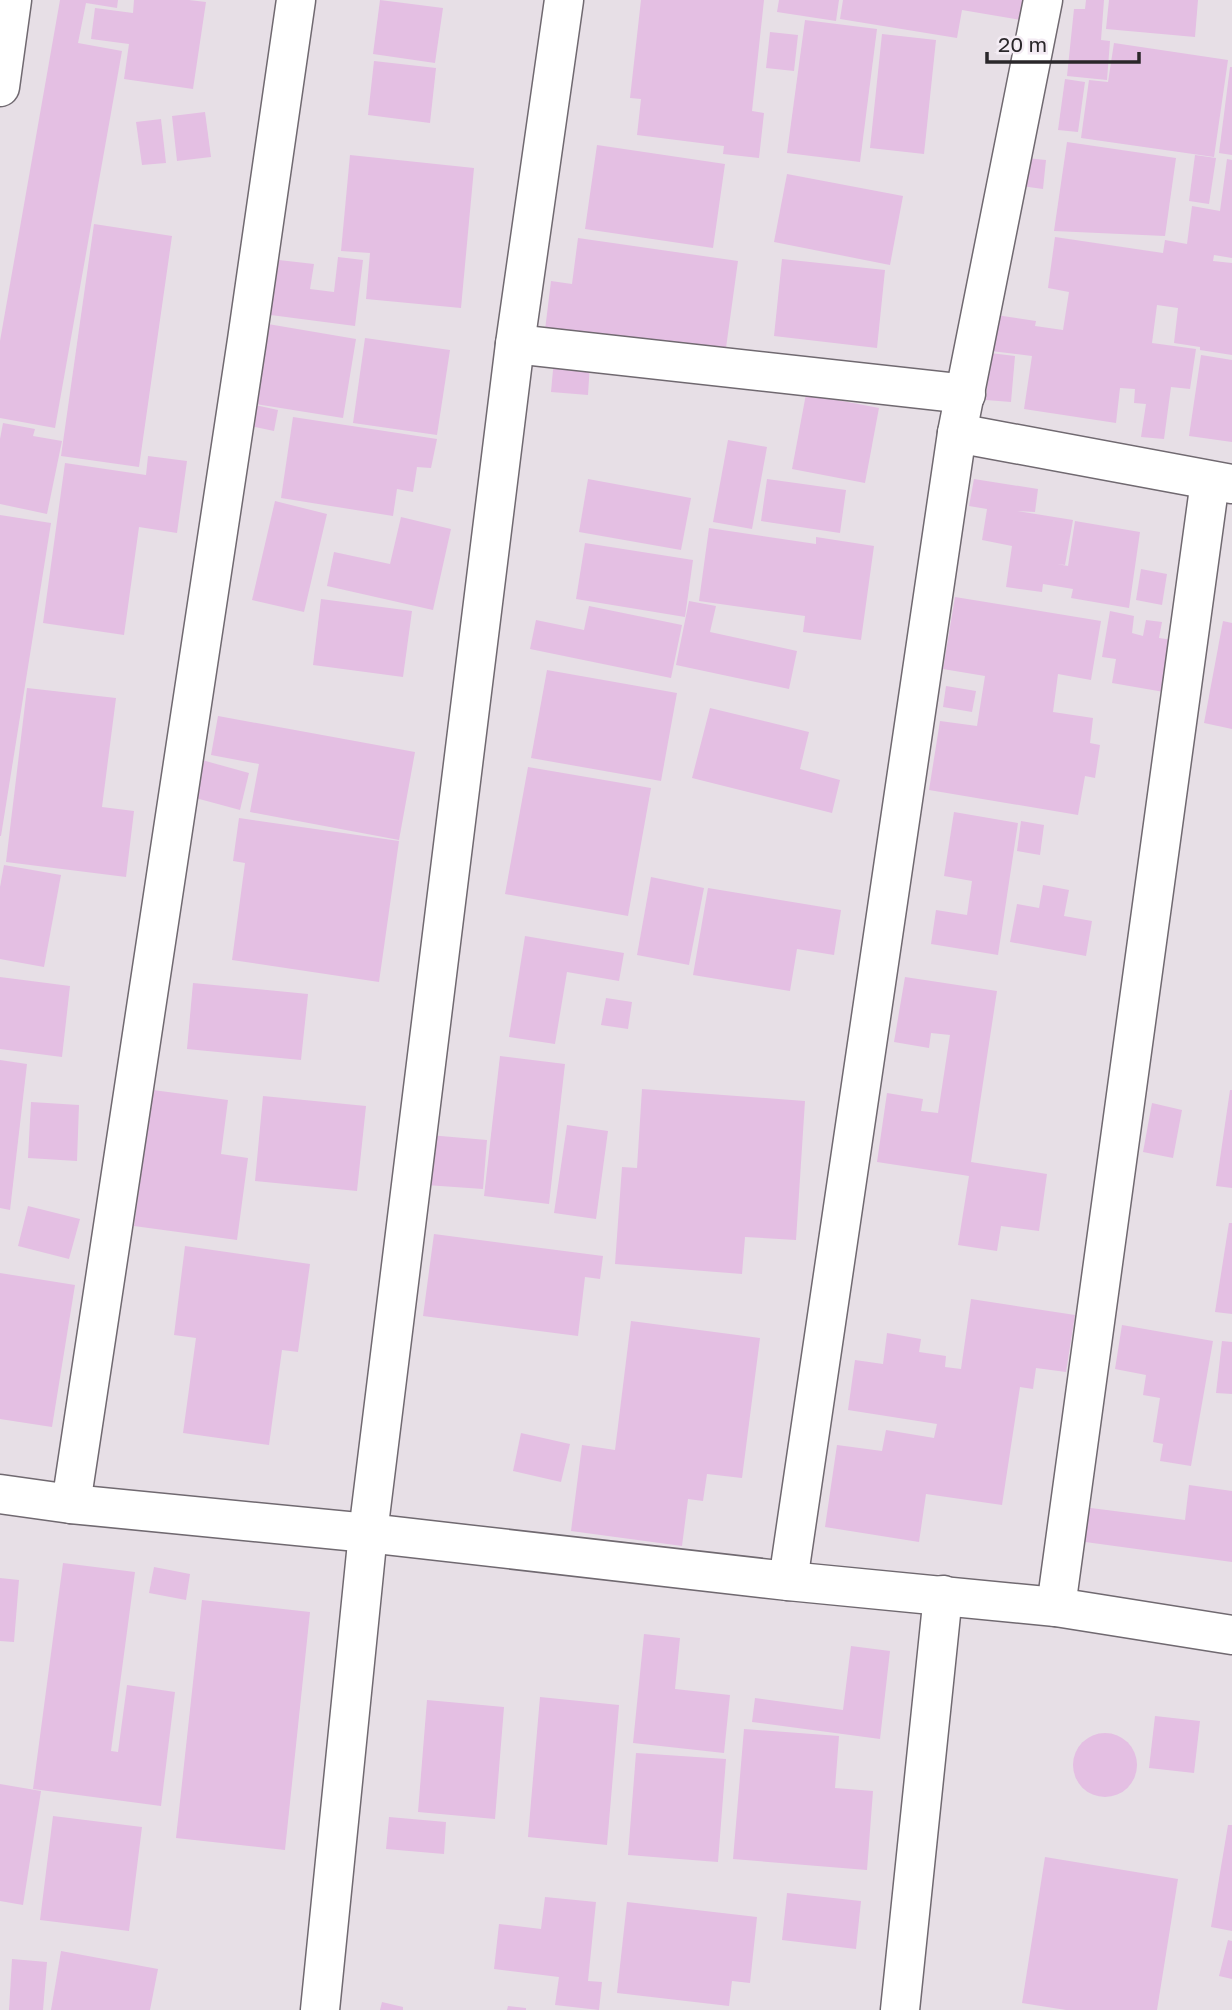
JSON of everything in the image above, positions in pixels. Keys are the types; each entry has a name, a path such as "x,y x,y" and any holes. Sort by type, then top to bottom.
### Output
{"street":[{"path":"0,87 12,0"},
{"path":"71,1504 296,0"},
{"path":"320,2010 368,1533 515,344 564,0"},
{"path":"788,1581 957,433 1043,0"},
{"path":"515,344 965,394"},
{"path":"957,433 1221,482 1056,1607"},
{"path":"0,1494 71,1504 368,1533 788,1581 1056,1607 1232,1635"},
{"path":"900,2010 943,1595"}],"building":[{"path":"60,0 118,0 117,8 86,3 78,43 122,51 55,428 0,418 0,341"},
{"path":"134,0 206,2 193,89 124,79 129,44 91,39 95,8 133,13"},
{"path":"380,0 443,8 435,63 373,54"},
{"path":"641,0 764,0 752,111 764,113 759,158 723,154 724,146 637,135 641,99 630,98"},
{"path":"779,0 839,0 836,21 777,12"},
{"path":"843,0 1030,0 1027,21 962,10 957,38 840,19"},
{"path":"1086,0 1104,0 1101,40 1110,41 1107,80 1067,76 1074,9 1085,9"},
{"path":"1109,0 1198,0 1195,37 1106,29"},
{"path":"805,20 877,29 860,162 787,153"},
{"path":"770,32 798,35 794,71 766,68"},
{"path":"882,34 936,40 924,154 870,148"},
{"path":"1114,43 1228,60 1214,157 1081,138 1089,80 1108,82"},
{"path":"374,61 436,68 430,123 368,115"},
{"path":"1232,67 1232,155 1219,153"},
{"path":"1065,79 1085,82 1078,132 1058,130"},
{"path":"205,112 211,157 177,161 172,116"},
{"path":"161,119 166,163 142,165 136,122"},
{"path":"1067,142 1176,158 1165,236 1054,231"},
{"path":"597,145 725,164 713,248 585,229"},
{"path":"350,155 474,168 461,308 366,299 370,253 341,251"},
{"path":"1195,155 1216,158 1209,204 1189,201"},
{"path":"1016,157 1046,160 1043,189 1014,185"},
{"path":"1227,159 1232,160 1232,258 1214,255 1213,261 1232,263 1232,355 1174,343 1178,308 1157,305 1152,343 1196,349 1190,389 1171,387 1164,439 1141,437 1146,404 1134,403 1135,389 1120,388 1116,423 1024,409 1032,356 991,351 996,315 1036,321 1035,326 1063,330 1069,292 1048,288 1055,237 1163,253 1165,240 1187,244 1192,206 1220,211"},
{"path":"787,174 903,196 890,265 774,242"},
{"path":"94,224 172,236 139,467 61,456"},
{"path":"578,238 738,261 725,355 545,330 551,281 572,284"},
{"path":"338,257 363,260 355,326 263,314 270,259 314,264 310,289 334,292"},
{"path":"782,259 885,270 877,348 774,336"},
{"path":"262,323 356,339 343,418 250,403"},
{"path":"365,338 450,350 437,435 353,423"},
{"path":"990,353 1015,356 1011,402 986,400"},
{"path":"1201,355 1232,360 1232,442 1189,436"},
{"path":"554,359 590,363 588,395 551,392"},
{"path":"806,394 879,408 865,483 792,469"},
{"path":"250,404 278,410 274,431 245,425"},
{"path":"293,417 437,439 431,468 417,467 413,492 397,489 393,516 281,498"},
{"path":"3,423 35,429 33,436 62,441 47,514 0,504 0,439"},
{"path":"728,440 767,447 752,529 713,522"},
{"path":"148,456 187,461 177,533 139,527 124,635 43,623 65,463 146,475"},
{"path":"588,479 691,498 681,550 579,532"},
{"path":"767,479 846,490 840,533 761,521"},
{"path":"974,479 1038,489 1035,512 1017,511 1073,520 1065,565 1057,564 1068,566 1075,521 1140,532 1129,608 1071,598 1073,589 1043,584 1042,592 1006,587 1012,546 982,540 987,509 969,506"},
{"path":"275,501 327,514 304,612 252,600"},
{"path":"0,515 51,523 1,836 0,836"},
{"path":"401,517 451,529 433,610 327,586 334,552 390,564"},
{"path":"709,528 816,544 816,537 874,546 861,640 803,632 805,616 699,601"},
{"path":"585,543 693,560 685,617 576,599"},
{"path":"1141,569 1167,574 1162,605 1136,600"},
{"path":"955,597 1101,621 1091,680 1058,674 1053,712 1093,718 1090,743 1100,745 1095,778 1085,776 1078,815 929,790 940,721 977,726 985,676 943,669"},
{"path":"321,599 412,611 403,677 313,665"},
{"path":"689,601 716,606 710,632 797,651 789,689 676,665"},
{"path":"589,606 682,625 671,678 530,649 536,620 584,630"},
{"path":"1110,611 1134,616 1132,633 1143,636 1146,620 1162,622 1159,638 1173,640 1164,692 1112,683 1116,659 1102,657"},
{"path":"1223,621 1232,623 1232,729 1204,723"},
{"path":"547,670 677,693 661,781 531,758"},
{"path":"946,686 976,691 972,712 943,707"},
{"path":"27,688 116,698 102,807 134,811 126,877 6,862"},
{"path":"710,708 809,732 800,769 840,780 832,813 692,778"},
{"path":"218,716 415,752 399,840 250,812 259,764 211,755"},
{"path":"202,760 249,773 240,810 192,797"},
{"path":"528,767 651,788 628,916 505,894"},
{"path":"954,812 1018,823 998,955 931,944 936,910 967,915 972,881 944,876"},
{"path":"239,818 399,841 379,982 232,960 245,863 233,861"},
{"path":"1021,821 1044,825 1040,855 1017,851"},
{"path":"4,865 61,875 44,967 0,959 0,887"},
{"path":"651,877 704,888 689,965 637,955"},
{"path":"1043,885 1069,890 1064,916 1092,921 1086,956 1010,942 1017,904 1039,908"},
{"path":"708,888 841,910 834,955 797,949 790,991 693,975"},
{"path":"525,936 624,953 619,981 567,972 555,1044 509,1037"},
{"path":"0,977 70,986 62,1057 0,1049"},
{"path":"905,977 997,991 971,1162 1047,1174 1039,1231 1001,1226 997,1251 958,1245 969,1176 877,1162 887,1093 923,1099 921,1111 938,1113 950,1035 931,1033 929,1048 894,1042"},
{"path":"193,983 308,994 301,1060 187,1049"},
{"path":"606,998 632,1002 628,1029 601,1025"},
{"path":"500,1056 565,1064 549,1204 484,1196"},
{"path":"0,1060 27,1064 10,1210 0,1208"},
{"path":"642,1089 805,1101 796,1240 745,1237 742,1274 615,1264 622,1167 637,1168"},
{"path":"153,1090 228,1100 221,1154 248,1158 237,1240 134,1226"},
{"path":"1232,1090 1232,1188 1216,1186"},
{"path":"263,1096 366,1106 357,1191 255,1181"},
{"path":"31,1102 79,1105 77,1161 28,1158"},
{"path":"1152,1103 1182,1110 1173,1158 1143,1152"},
{"path":"567,1125 608,1131 596,1219 554,1213"},
{"path":"429,1135 487,1140 483,1189 426,1185"},
{"path":"28,1206 80,1219 69,1259 18,1246"},
{"path":"1229,1223 1232,1223 1232,1314 1215,1312"},
{"path":"434,1234 603,1256 600,1279 585,1277 578,1336 423,1316"},
{"path":"185,1246 310,1264 298,1352 282,1350 269,1445 183,1433 196,1338 174,1335"},
{"path":"0,1273 75,1285 52,1427 0,1419"},
{"path":"971,1299 1075,1315 1066,1372 1036,1368 1033,1389 1020,1387 1002,1505 926,1494 919,1542 825,1527 837,1445 882,1451 886,1430 934,1438 937,1424 848,1410 855,1360 883,1364 887,1333 921,1339 919,1352 946,1356 945,1367 961,1369"},
{"path":"631,1321 760,1338 742,1478 707,1474 703,1501 688,1499 682,1546 571,1531 582,1445 615,1450"},
{"path":"1122,1325 1213,1341 1191,1466 1160,1461 1163,1444 1153,1442 1160,1398 1143,1395 1146,1375 1115,1369"},
{"path":"1222,1341 1232,1342 1232,1394 1216,1393"},
{"path":"521,1433 570,1444 561,1482 513,1471"},
{"path":"1189,1485 1232,1491 1232,1562 1078,1541 1083,1507 1185,1520"},
{"path":"63,1563 135,1572 111,1751 118,1752 127,1685 175,1692 161,1806 33,1789"},
{"path":"154,1567 190,1574 186,1600 149,1593"},
{"path":"0,1578 19,1580 14,1642 0,1641"},
{"path":"202,1600 310,1612 285,1850 176,1838"},
{"path":"644,1634 680,1638 675,1689 730,1695 724,1753 633,1743"},
{"path":"851,1646 890,1651 880,1739 752,1722 755,1698 843,1710"},
{"path":"540,1697 619,1705 607,1845 528,1837"},
{"path":"427,1700 504,1707 495,1819 418,1812"},
{"path":"1155,1716 1200,1721 1194,1773 1149,1768"},
{"path":"744,1729 839,1736 835,1788 873,1791 867,1870 733,1859"},
{"path":"1099,1733 1111,1733 1128,1742 1135,1753 1135,1777 1128,1788 1111,1797 1099,1797 1087,1792 1078,1783 1073,1771 1073,1759 1078,1747 1087,1738"},
{"path":"636,1753 726,1759 718,1862 628,1855"},
{"path":"0,1784 41,1791 23,1905 0,1901"},
{"path":"53,1816 142,1827 129,1931 40,1920"},
{"path":"389,1817 446,1822 444,1854 386,1849"},
{"path":"1228,1825 1232,1825 1232,1931 1211,1927"},
{"path":"1045,1857 1178,1879 1157,2010 1066,2010 1022,2003"},
{"path":"787,1893 861,1901 856,1949 782,1940"},
{"path":"545,1897 596,1902 588,1981 602,1982 599,2010 555,2005 559,1977 494,1969 499,1924 541,1929"},
{"path":"627,1902 757,1917 750,1983 732,1981 729,2006 617,1993"},
{"path":"1228,1940 1232,1941 1232,1979 1219,1976"},
{"path":"61,1951 158,1969 150,2010 51,2010"},
{"path":"12,1959 47,1962 43,2010 9,2010"},
{"path":"382,2002 403,2007 403,2010 380,2010"},
{"path":"508,2006 526,2008 526,2010 507,2010"}]}
